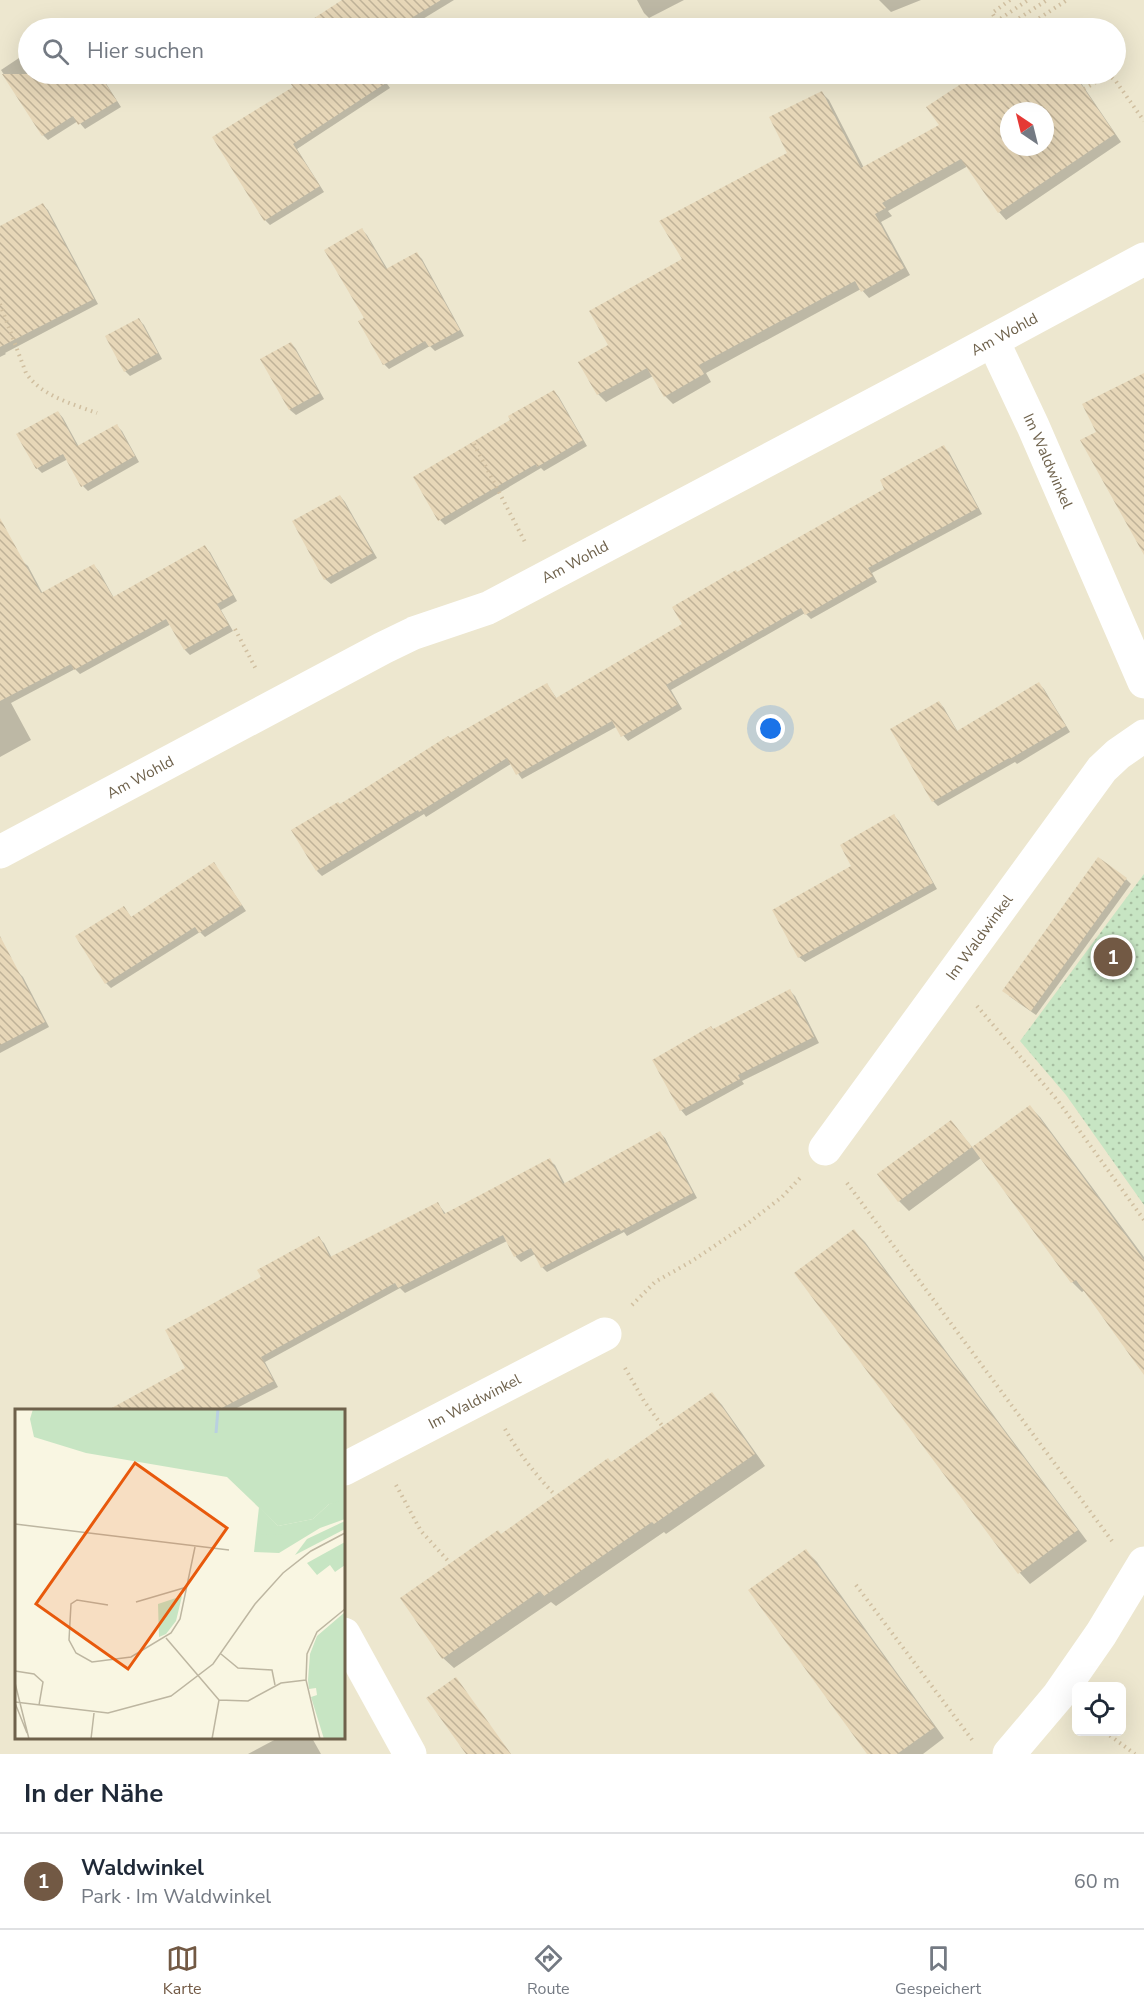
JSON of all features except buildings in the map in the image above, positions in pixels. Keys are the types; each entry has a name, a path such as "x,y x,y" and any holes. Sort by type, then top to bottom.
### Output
{"street":[{"name":"Am Wohld","path":"0,852 383,648 414,633 488,608 544,579 1144,259"},
{"name":"Im Waldwinkel","path":"993,341 1038,436 1144,682"},
{"name":"Im Waldwinkel","path":"825,1149 1102,769 1118,754 1144,736"},
{"name":"Im Waldwinkel","path":"345,1468 605,1334"},
{"path":"994,1751 1058,1696 1101,1634 1141,1570"},
{"path":"345,1636 410,1754"}],"path":[{"path":"995,18 992,12 1011,0"},
{"path":"1001,18 1028,0"},
{"path":"1019,18 1047,0"},
{"path":"1039,18 1067,0"},
{"path":"1084,89 1092,84"},
{"path":"1118,84 1144,121"},
{"path":"0,304 31,381 55,397 97,413"},
{"path":"474,444 544,579"},
{"path":"951,976 1058,1101 1144,1220"},
{"path":"825,1149 855,1196 1141,1570"},
{"path":"663,1427 644,1401 605,1334 655,1282 701,1255 782,1197"},
{"path":"487,1395 517,1451 555,1495"},
{"path":"377,1451 421,1531 450,1563"},
{"path":"856,1585 973,1741 994,1751"},
{"path":"1112,1736 1135,1754"}],"shaded area":[{"path":"0,0 1144,0 1144,1754 0,1754"}],"green space":[{"path":"1144,874 1144,1205 1066,1095 1020,1041"}],"place":[{"name":"Waldwinkel","path":"1113,957"}]}
